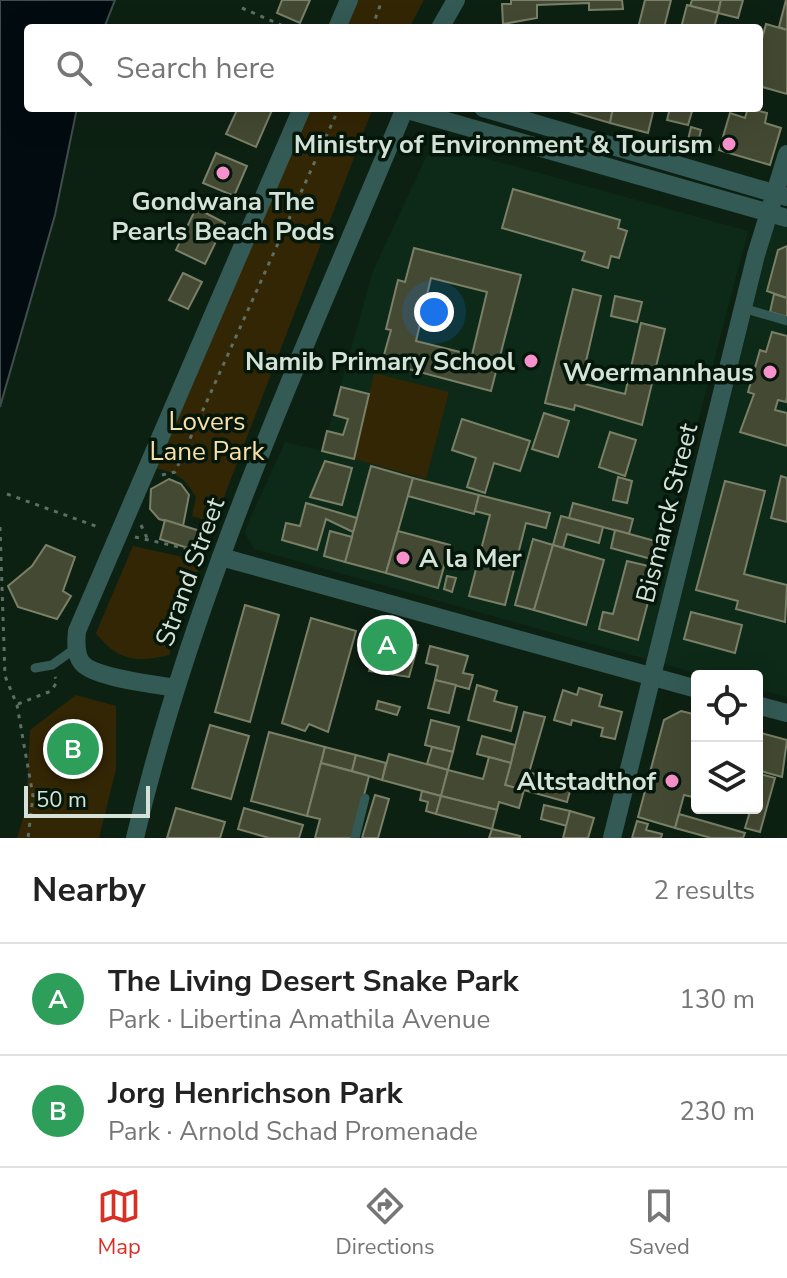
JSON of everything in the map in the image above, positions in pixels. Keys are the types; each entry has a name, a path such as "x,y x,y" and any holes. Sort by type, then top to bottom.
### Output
{"street":[{"path":"339,24 349,0"},
{"path":"442,24 456,0"},
{"path":"175,688 97,672 82,663 76,648 83,617 300,112"},
{"name":"Strand Street","path":"135,838 175,688 221,557 313,321 404,112"},
{"path":"415,112 787,218"},
{"path":"491,112 493,135"},
{"path":"498,112 781,195"},
{"path":"603,166 609,145"},
{"name":"Bismarck Street","path":"612,838 743,308 768,213 781,195 787,154"},
{"path":"690,190 696,171"},
{"path":"221,557 691,687"},
{"path":"763,707 787,713"}],"lane":[{"path":"743,308 787,321"},
{"path":"35,668 52,665 76,648"},
{"path":"355,838 365,798"}],"path":[{"path":"373,24 382,0"},
{"path":"242,8 279,24"},
{"path":"151,481 175,472 337,112"},
{"path":"141,524 148,540"},
{"path":"0,527 5,676 17,705 33,796 28,838"},
{"path":"17,705 55,687 52,665"}],"shaded area":[{"path":"0,0 115,0 106,24 24,24 24,112 76,112 55,215 0,407"},
{"path":"442,146 748,231 666,544 692,553 774,221 787,225 787,697 763,691 763,670 691,672 254,549 244,532 285,442 322,451 373,271 426,157"}],"green space":[{"path":"356,0 424,0 411,24 346,24"},
{"name":"Lovers Lane Park","path":"308,112 371,112 214,523 192,516 196,497 183,480 168,471 153,468"},
{"path":"374,373 449,392 426,479 354,459"},
{"path":"133,546 201,561 169,655 128,658 112,649 96,633"},
{"path":"76,695 116,706 116,769 99,838 17,838 26,809 30,730"}],"building":[{"path":"282,0 310,0 300,23 277,13"},
{"path":"511,0 622,0 623,9 589,10 589,3 537,5 537,18 503,24 502,4 511,4"},
{"path":"645,0 671,0 665,24 639,24"},
{"path":"692,0 721,0 718,13 690,6"},
{"path":"721,0 743,0 738,18 718,13"},
{"path":"787,0 787,30 779,27"},
{"path":"687,5 718,13 715,24 682,24"},
{"path":"766,24 787,30 787,94 763,87 763,35"},
{"path":"236,112 271,112 256,147 226,134"},
{"path":"573,112 612,112 610,123"},
{"path":"612,112 653,112 648,133 610,123"},
{"path":"669,112 692,112 688,125 667,120"},
{"path":"747,112 767,113 765,123 781,128 770,165 719,150 730,113 745,118"},
{"path":"691,127 701,130 697,147 687,144"},
{"path":"216,153 247,166 234,196 203,183"},
{"path":"513,189 620,220 618,228 627,231 619,258 611,256 608,268 582,260 585,252 502,228"},
{"path":"196,208 225,223 205,264 176,250"},
{"path":"787,246 787,298 767,291 778,250"},
{"path":"414,248 521,275 491,391 382,362 391,330 386,329 398,280 405,282","holes":["431,278 487,292 472,355 416,341"]},
{"path":"183,273 202,282 188,309 169,300"},
{"path":"573,289 601,296 581,383 625,394 641,323 665,329 642,425 575,405 574,410 545,403"},
{"path":"774,294 787,298 787,317 770,312"},
{"path":"615,296 642,302 637,322 611,316"},
{"name":"Woermannhaus","path":"772,332 787,336 787,397 786,402 778,400 775,410 787,413 787,446 740,432 754,394 748,392 760,350 766,352"},
{"path":"341,387 369,394 354,459 322,451 327,431 343,435 348,419 334,415"},
{"path":"544,413 569,421 558,457 532,449"},
{"path":"462,419 530,441 520,471 494,463 485,493 467,487 476,458 452,450"},
{"path":"610,432 636,440 625,476 599,467"},
{"path":"325,461 352,468 342,505 310,497"},
{"path":"371,466 413,478 386,573 345,562"},
{"path":"781,476 787,478 787,522 771,518"},
{"path":"618,477 632,481 627,503 613,500"},
{"path":"413,478 479,495 474,514 408,496"},
{"path":"169,479 181,484 189,495 183,526 159,519 150,509 151,489"},
{"path":"725,481 765,491 744,574 787,585 785,622 736,609 738,601 696,590"},
{"path":"479,495 550,513 546,528 526,523 505,605 469,596 490,515 475,511"},
{"path":"306,503 357,518 353,532 326,519 317,550 282,540 286,523 300,526"},
{"path":"573,503 633,519 629,534 569,518"},
{"path":"561,516 603,527 599,543 567,534 563,548 553,545"},
{"path":"165,520 200,531 194,550 160,539"},
{"path":"615,530 666,544 662,562 611,548"},
{"path":"330,531 352,537 345,562 324,556"},
{"path":"398,531 450,545 438,588 386,573"},
{"path":"533,539 553,545 534,610 515,605"},
{"path":"46,545 75,557 63,591 71,596 57,619 18,607 8,586 32,566"},
{"path":"553,545 604,560 586,625 534,610"},
{"path":"627,561 657,568 638,640 599,629 603,612 613,614"},
{"path":"447,576 456,578 452,592 444,589"},
{"path":"245,605 279,615 250,722 215,712"},
{"path":"691,612 742,625 735,653 684,639"},
{"path":"311,618 356,631 328,732 309,724 305,731 282,723"},
{"path":"379,634 418,645 409,677 369,671"},
{"path":"430,646 468,656 463,673 473,675 469,689 435,680 438,666 426,663"},
{"path":"435,680 456,685 449,713 428,708"},
{"path":"477,685 497,691 494,701 517,707 511,731 468,720"},
{"path":"579,688 602,695 599,706 622,712 615,739 601,736 603,728 572,720 571,725 554,720 563,690 577,695"},
{"path":"378,701 400,707 397,715 376,709"},
{"name":"Altstadthof","path":"681,711 691,714 691,797 684,795 675,828 638,817 664,720"},
{"path":"524,712 545,717 524,790 505,785"},
{"path":"431,720 459,727 453,752 425,745"},
{"path":"210,725 249,736 231,799 192,788"},
{"path":"269,732 325,747 307,816 251,801"},
{"path":"763,734 787,740 782,777 763,772"},
{"path":"482,736 515,745 511,763 477,754"},
{"path":"325,747 356,755 352,771 321,763"},
{"path":"432,747 453,752 448,770 427,764"},
{"path":"389,754 448,770 441,796 382,780"},
{"path":"356,755 386,763 382,780 352,771"},
{"path":"489,757 511,763 505,785 524,790 519,808 499,802 497,810 441,796 448,770 483,779"},
{"path":"321,763 369,776 353,838 315,838 320,819 307,816"},
{"path":"528,772 572,784 567,802 524,790"},
{"path":"763,775 775,778 760,832 745,828 749,814 763,814"},
{"path":"422,791 441,796 436,814 426,811 428,802 420,800"},
{"path":"375,795 389,799 378,838 362,838"},
{"path":"441,796 497,810 492,829 436,814"},
{"path":"544,805 570,811 567,826 541,819"},
{"path":"176,808 225,822 220,838 167,838"},
{"path":"244,808 303,825 299,838 269,838 238,829"},
{"path":"570,811 594,818 588,838 563,838"},
{"path":"679,814 745,833 743,838 711,838 675,828"},
{"path":"637,821 648,824 646,830 662,834 661,838 632,838"},
{"path":"492,829 520,836 520,838 489,838"}],"place":[{"name":"Ministry of Environment & Tourism","path":"729,144"},
{"name":"Gondwana The Pearls Beach Pods","path":"223,173"},
{"name":"Namib Primary School","path":"531,361"},
{"name":"Woermannhaus","path":"770,372"},
{"name":"A la Mer","path":"403,558"},
{"name":"The Living Desert Snake Park","path":"387,645"},
{"name":"Jorg Henrichson Park","path":"73,749"},
{"name":"Altstadthof","path":"672,781"}]}
